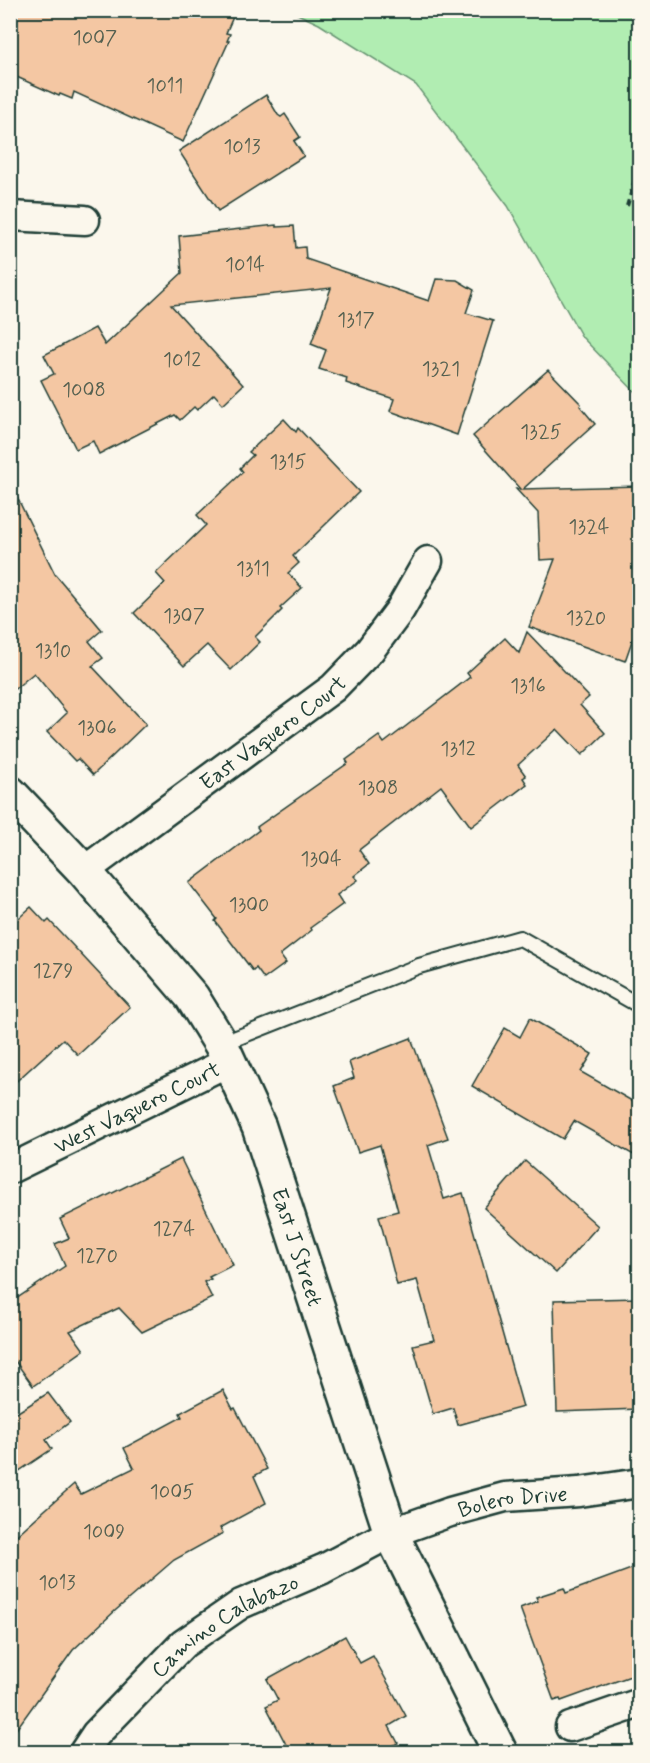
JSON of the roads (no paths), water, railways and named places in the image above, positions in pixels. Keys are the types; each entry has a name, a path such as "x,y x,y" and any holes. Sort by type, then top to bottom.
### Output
{"street":[{"path":"10,216 85,220"},
{"name":"East Vaquero Court","path":"84,871 333,688 370,650 394,618 428,561"},
{"name":"East J Street","path":"10,793 84,871 192,997 225,1052 259,1127 391,1533 500,1752"},
{"name":"West Vaquero Court","path":"10,1169 225,1052"},
{"name":"Bolero Drive","path":"391,1533 450,1512 505,1497 579,1492 639,1483"},
{"name":"Camino Calabazo","path":"84,1752 104,1725 183,1644 241,1604 323,1569 391,1533"},
{"path":"570,1727 639,1703"}],"lane":[{"path":"225,1052 419,966 520,938 639,1006"}]}
